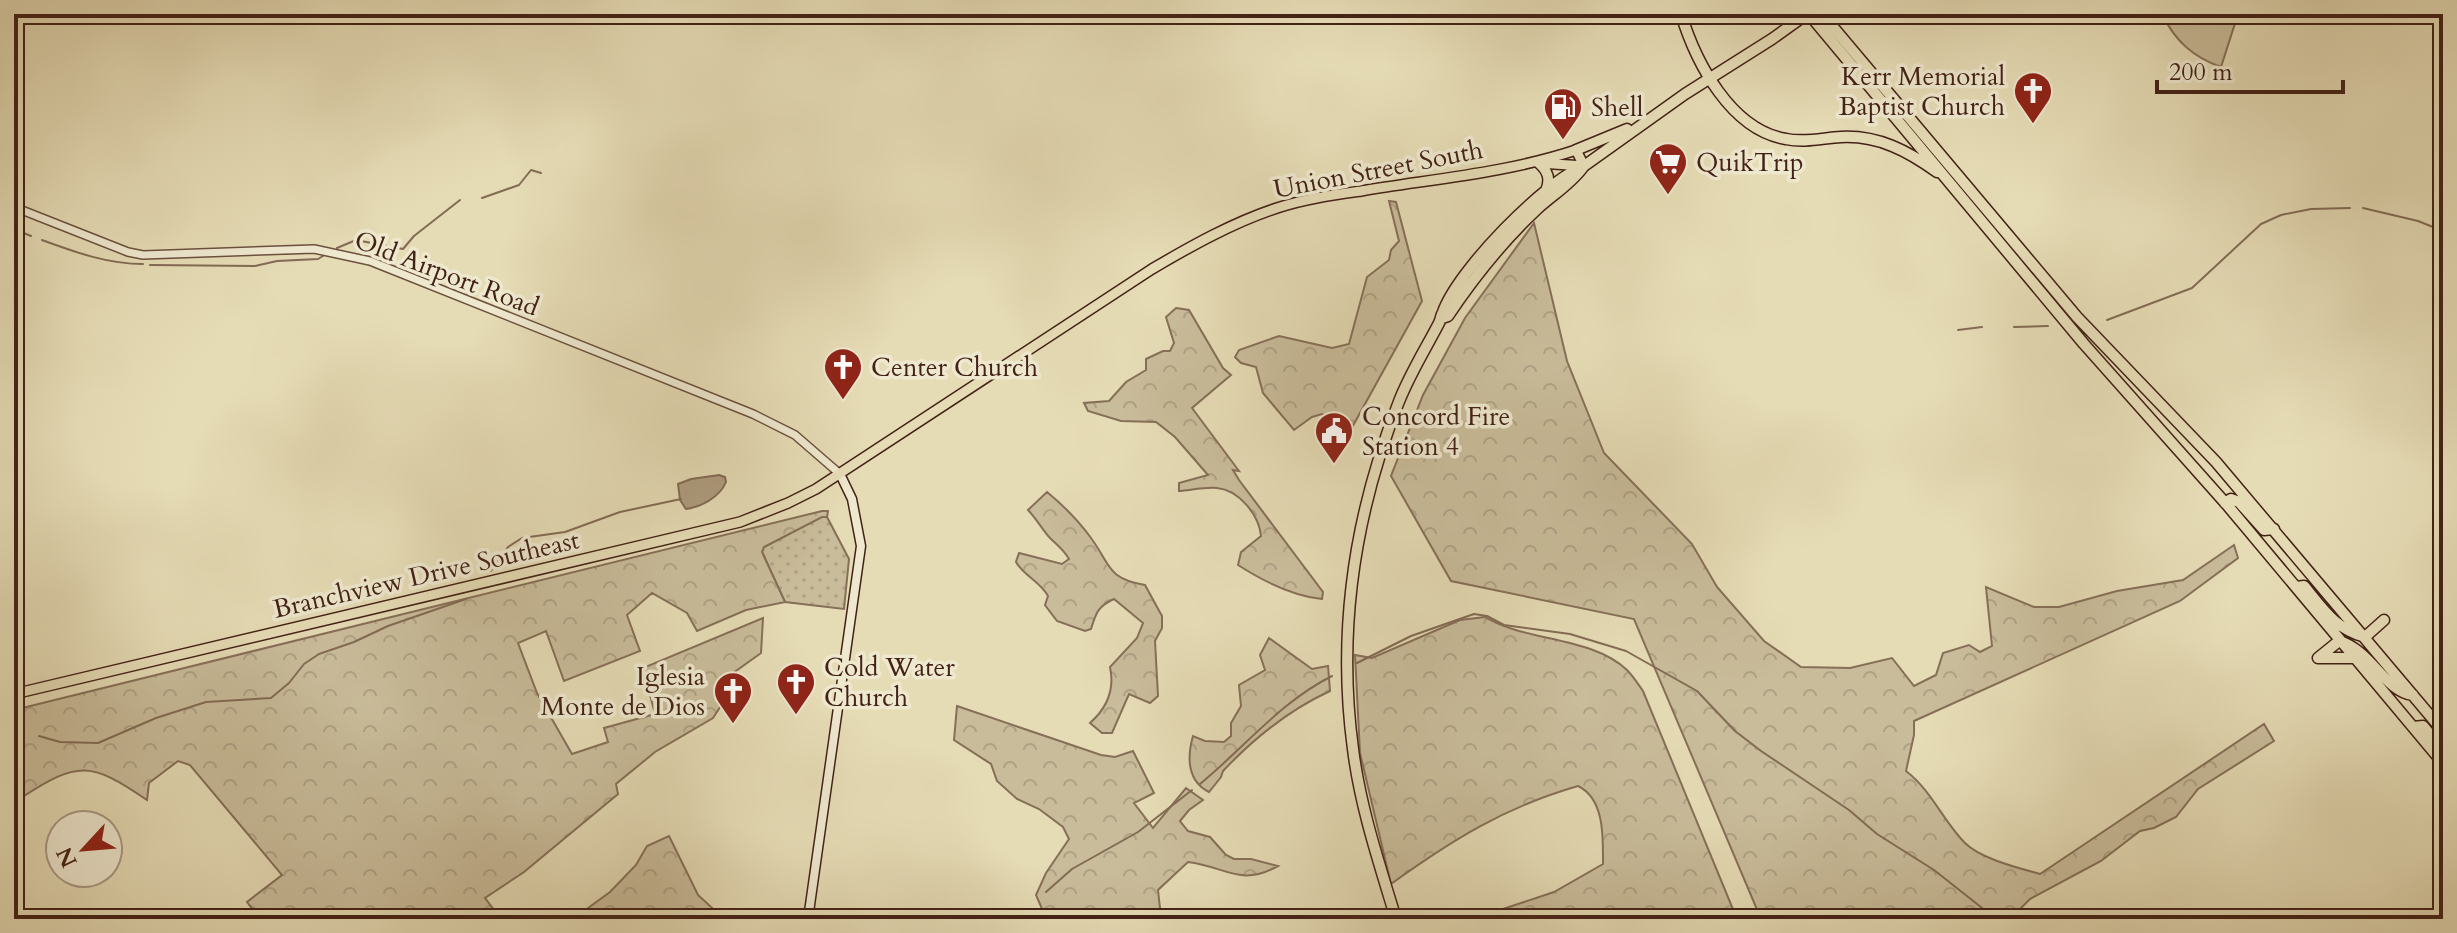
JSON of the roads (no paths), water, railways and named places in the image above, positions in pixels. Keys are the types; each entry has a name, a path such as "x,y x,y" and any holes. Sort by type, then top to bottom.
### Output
{"highway":[{"path":"1681,14 1688,35 1711,77 1744,120 1773,136 1804,141 1839,137 1873,140 1909,154 1948,180"},
{"path":"1396,919 1368,822 1353,751 1348,689 1348,624 1353,569 1369,489 1398,404 1442,318 1442,312 1472,267 1516,218 1571,171 1584,166 1647,120 1808,14 2443,763"},
{"path":"1822,14 2077,317 2195,439 2443,731"},
{"path":"1576,150 1647,120"},
{"path":"1539,163 1546,169 1548,177 1546,191"},
{"path":"1442,318 1448,316 1494,253 1584,166"},
{"path":"2225,503 2231,499 2239,502 2264,530 2274,529"},
{"path":"2296,587 2304,586 2337,625 2347,632 2365,637"},
{"path":"2354,624 2384,620 2365,637"},
{"path":"2339,641 2318,658 2356,658"},
{"path":"2339,641 2357,648 2401,694 2413,695"},
{"path":"2413,727 2423,726 2443,750"}],"main road":[{"name":"Union Street South","path":"840,474 1152,269 1253,217 1322,197 1539,163 1576,150"},
{"path":"1576,150 1584,166"},
{"name":"Union Street South","path":"1539,163 1584,166"},
{"path":"808,919 861,546 852,499 840,474"},
{"name":"Branchview Drive Southeast","path":"14,694 719,527 788,503 840,474"}],"street":[{"name":"Old Airport Road","path":"14,207 113,247 143,255 314,249 370,261 753,414 795,435 840,474"}],"waterway":[{"path":"482,198 519,185 531,170 541,173"},
{"path":"337,248 356,240 403,249 414,236 460,200"},
{"path":"2107,320 2192,288 2261,224 2281,215 2311,209 2350,208"},
{"path":"2363,208 2418,221 2443,231"},
{"path":"14,229 31,236"},
{"path":"42,240 104,260 143,264"},
{"path":"150,265 255,266 323,256"},
{"path":"2014,327 2048,326"},
{"path":"1958,330 1982,327"},
{"path":"491,571 508,547 522,538 565,532 620,512 681,499"},
{"path":"39,736 60,742 98,743 156,718 206,702 271,698 289,683 304,664 319,654 466,599"},
{"path":"1357,663 1411,636 1474,614 1487,616 1504,625 1570,634 1626,651 1697,691 1735,731 1761,751 1849,810 1877,834 1934,870 1996,919"},
{"path":"1200,784 1279,712 1332,676"},
{"path":"1046,892 1072,869 1138,832 1192,790"},
{"path":"1932,919 1967,911 1988,913"}],"place":[{"name":"Kerr Memorial Baptist Church","path":"2033,125"},
{"name":"Shell","path":"1563,141"},
{"name":"QuikTrip","path":"1668,196"},
{"name":"Center Church","path":"843,401"},
{"name":"Concord Fire Station 4","path":"1334,465"},
{"name":"Cold Water Church","path":"796,716"},
{"name":"Iglesia Monte de Dios","path":"733,725"}]}
